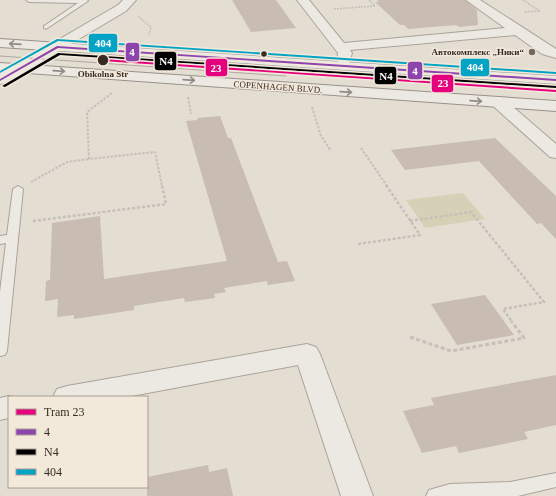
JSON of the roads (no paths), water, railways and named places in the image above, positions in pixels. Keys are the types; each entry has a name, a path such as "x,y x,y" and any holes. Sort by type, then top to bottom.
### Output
{"street":[{"path":"0,80 122,8 130,0"},
{"path":"303,0 345,53 343,66"},
{"path":"472,0 547,51 556,54"},
{"path":"341,47 517,31"},
{"path":"0,43 556,80"},
{"name":"COPENHAGEN BLVD.","path":"0,67 556,106"},
{"path":"498,102 556,153"},
{"path":"73,396 307,354 357,496"}],"lane":[{"path":"30,0 85,1 46,28"},
{"path":"0,351 18,189"},
{"path":"0,240 13,238"},
{"path":"435,496 450,492 510,490 556,480"}],"tram line":[{"path":"0,56 286,76"},
{"name":"23","path":"103,60 556,91"}],"place":[{"name":"Автокомплекс „Ники“","path":"532,52"},
{"name":"Obikolna Str","path":"103,60"}]}
